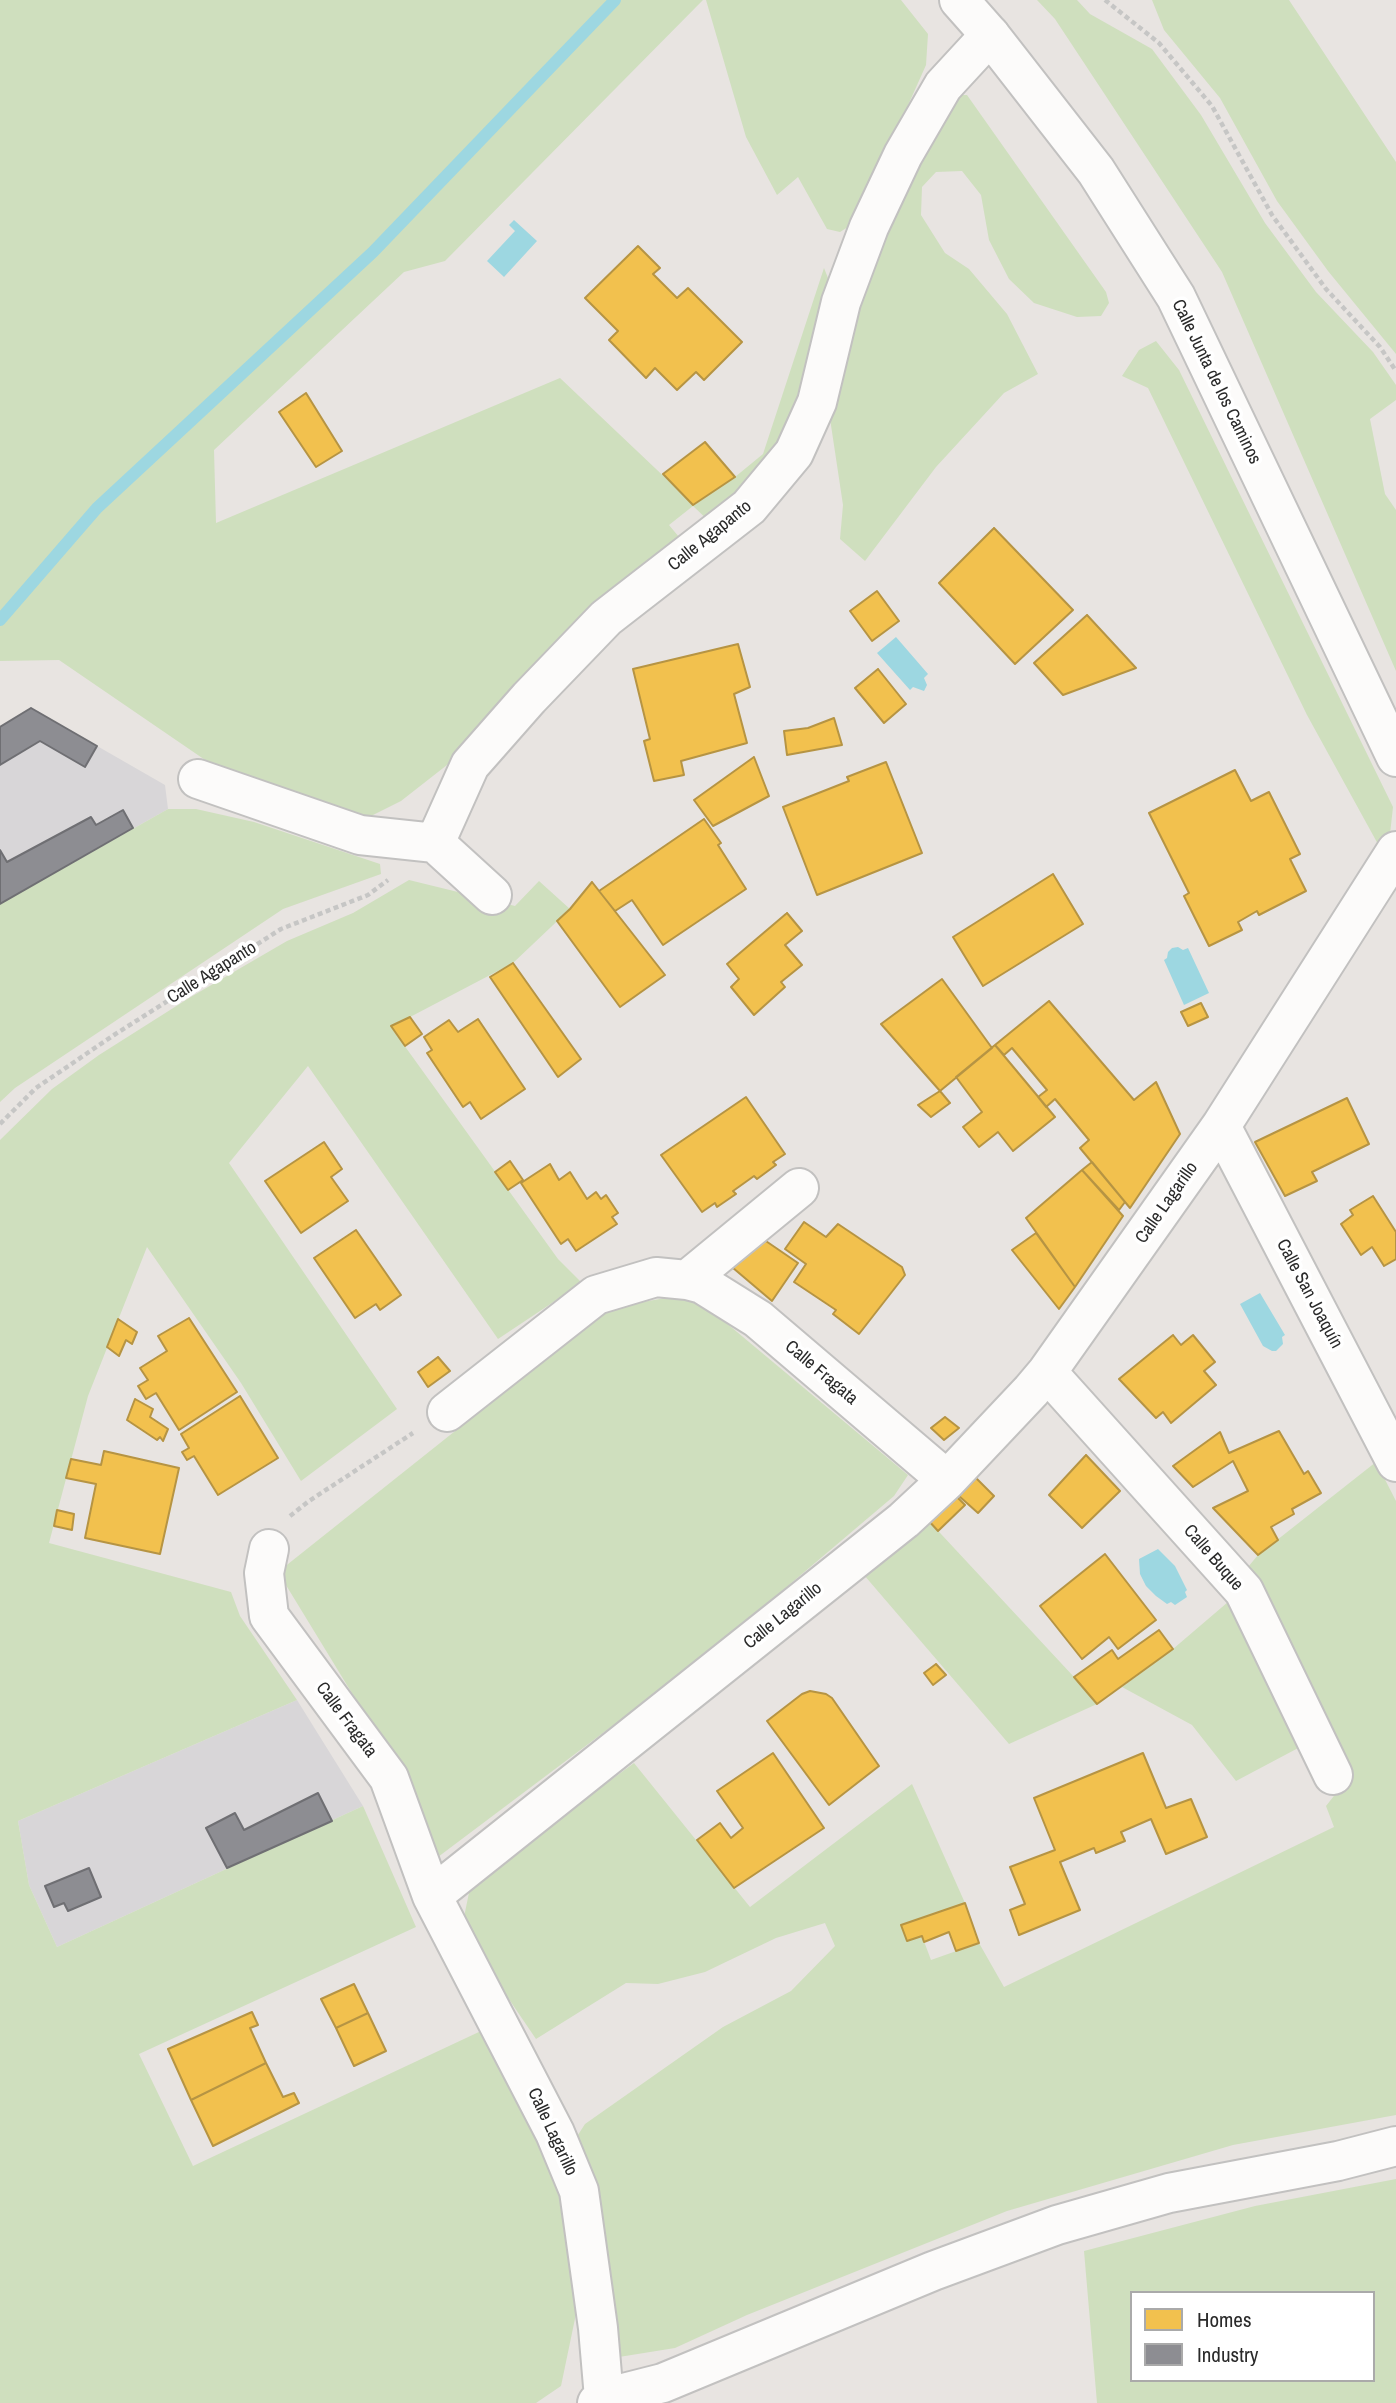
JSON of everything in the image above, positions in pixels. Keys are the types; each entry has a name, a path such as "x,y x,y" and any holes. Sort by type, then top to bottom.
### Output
{"street":[{"name":"Calle Junta de los Caminos","path":"959,0 990,35 1096,171 1176,297 1396,757"},
{"name":"Calle Agapanto","path":"435,843 470,765 529,698 606,618 749,507 794,453 817,402 841,302 874,215 903,155 943,86 990,35"},
{"path":"198,779 360,835 435,843 492,895"},
{"name":"Calle Lagarillo","path":"600,2401 598,2328 579,2191 549,2121 432,1896 904,1520 947,1480 1047,1372 1221,1126 1396,851"},
{"name":"Calle San Joaquín","path":"1221,1126 1396,1462"},
{"path":"687,1280 799,1188"},
{"name":"Calle Fragata","path":"447,1412 596,1295 656,1277 687,1280 702,1284 758,1319 947,1480"},
{"name":"Calle Buque","path":"1047,1372 1244,1591 1333,1775"},
{"name":"Calle Fragata","path":"270,1549 264,1573 269,1616 390,1778 432,1896"},
{"path":"600,2401 663,2383 933,2270 1057,2225 1169,2193 1338,2161 1396,2146"}],"path":[{"path":"1105,0 1159,43 1212,106 1272,215 1326,289 1380,347 1396,371"},
{"name":"Calle Agapanto","path":"0,1124 36,1088 125,1028 281,929 368,895 435,843"},
{"path":"270,1549 279,1525 309,1501 447,1412"}],"shaded area":[{"path":"31,708 165,785 168,809 0,904 0,727"},
{"path":"297,1700 363,1806 57,1947 29,1885 18,1821"}],"green space":[{"path":"0,0 703,0 445,261 404,272 214,450 216,523 560,378 694,505 763,454 824,268 832,288 786,438 712,524 693,506 669,525 684,543 527,681 447,765 401,801 367,818 211,764 59,660 0,661"},
{"path":"706,0 901,0 928,34 926,65 856,222 840,232 827,229 798,177 777,195 746,137"},
{"path":"1037,0 1077,0 1090,14 1152,49 1201,115 1265,223 1316,292 1373,352 1396,385 1396,400 1370,419 1385,494 1396,510 1396,671 1222,272 1055,19"},
{"path":"1152,0 1289,0 1396,162 1396,354 1328,271 1277,201 1220,98 1164,30"},
{"path":"949,95 967,95 1106,292 1109,303 1101,316 1077,317 1034,303 1009,279 989,240 981,195 962,171 936,172 922,187 921,215 945,253 969,269 1007,314 1038,374 1004,393 936,467 865,561 840,539 843,505 829,412 865,274"},
{"path":"1156,341 1179,370 1393,807 1390,834 1379,846 1307,715 1148,388 1122,376 1139,350"},
{"path":"168,809 196,809 254,822 380,864 381,874 283,909 15,1088 0,1102 0,904"},
{"path":"409,880 515,906 539,881 570,909 513,963 391,1027 558,1259 582,1283 498,1339 308,1066 229,1163 397,1409 301,1481 241,1383 147,1247 88,1396 49,1543 231,1592 240,1616 297,1700 18,1821 29,1885 57,1947 363,1806 416,1927 139,2054 193,2166 481,2031 568,2190 577,2309 561,2386 536,2403 0,2403 0,1140 52,1089 99,1055 287,941 353,913"},
{"path":"671,1297 700,1301 908,1475 894,1496 704,1657 434,1860 400,1772 278,1572 533,1369 603,1309"},
{"path":"1376,1462 1396,1501 1396,2115 1233,2145 1007,2211 747,2315 675,2348 619,2357 576,2138 585,2124 723,2027 791,1991 835,1946 825,1923 776,1938 705,1972 658,1984 626,1983 536,2039 483,1961 464,1917 471,1883 634,1763 750,1907 912,1784 965,1903 902,1925 907,1941 922,1936 931,1960 979,1943 1004,1987 1334,1827 1326,1806 1352,1773 1248,1567 1258,1555"},
{"path":"928,1520 1097,1704 1009,1744 864,1575"},
{"path":"1228,1602 1265,1659 1302,1746 1236,1781 1192,1725 1122,1687 1173,1649"},
{"path":"1396,2179 1396,2403 1097,2403 1084,2251 1255,2206"}],"water":[{"path":"514,220 537,241 504,277 487,261 515,231 509,225"},
{"path":"896,637 928,674 924,678 927,685 924,691 913,687 910,690 877,653"},
{"path":"1172,948 1183,950 1188,948 1209,993 1184,1005 1164,960"},
{"path":"1260,1293 1285,1335 1282,1337 1283,1344 1276,1351 1263,1346 1240,1304"},
{"path":"1158,1549 1175,1566 1187,1590 1187,1597 1175,1605 1171,1602 1167,1604 1156,1596 1146,1586 1140,1574 1139,1559"}],"building: Homes":[{"path":"638,246 660,268 653,274 677,298 688,288 742,342 704,380 696,372 677,390 655,368 646,378 609,340 618,331 585,298"},
{"path":"306,393 342,451 316,467 279,412"},
{"path":"705,442 735,477 693,505 663,474"},
{"path":"994,528 1073,610 1015,664 939,583"},
{"path":"877,591 899,621 872,641 850,611"},
{"path":"1087,615 1136,668 1063,695 1034,663"},
{"path":"738,644 750,687 734,694 747,743 681,761 684,775 654,781 644,741 650,739 633,669"},
{"path":"878,669 906,704 884,723 855,688"},
{"path":"834,718 842,745 787,755 784,731 808,728"},
{"path":"754,757 769,796 713,826 694,800"},
{"path":"886,762 922,853 817,895 783,807 849,781 847,777"},
{"path":"1235,770 1251,801 1269,792 1300,854 1290,859 1306,891 1259,915 1257,911 1238,922 1242,930 1209,946 1184,896 1189,893 1149,813"},
{"path":"704,819 721,843 718,845 746,889 663,945 632,900 615,911 599,891"},
{"path":"1053,874 1083,924 983,986 953,937"},
{"path":"592,882 665,975 620,1007 557,921"},
{"path":"787,913 802,931 785,945 802,965 781,982 785,987 754,1015 731,987 739,979 727,964"},
{"path":"513,963 581,1059 558,1077 490,977"},
{"path":"942,979 992,1048 940,1091 881,1024"},
{"path":"1049,1001 1134,1100 1156,1082 1180,1134 1130,1208 1080,1148 1089,1140 1055,1099 1046,1107 1038,1097 1047,1090 1012,1048 1004,1055 995,1045"},
{"path":"1201,1003 1208,1017 1188,1026 1181,1012"},
{"path":"410,1017 422,1034 405,1046 391,1026"},
{"path":"478,1019 525,1089 481,1119 470,1102 463,1107 427,1053 432,1050 424,1037 449,1020 458,1032"},
{"path":"995,1045 1055,1117 1013,1151 998,1132 979,1147 963,1127 982,1112 956,1077"},
{"path":"940,1091 950,1103 931,1117 918,1105"},
{"path":"746,1097 785,1154 773,1162 776,1165 757,1179 754,1176 733,1191 736,1194 717,1207 715,1203 702,1212 661,1155"},
{"path":"1347,1098 1369,1144 1312,1172 1317,1181 1285,1196 1255,1142"},
{"path":"324,1142 342,1169 331,1177 348,1201 301,1233 265,1181"},
{"path":"510,1161 523,1180 508,1190 495,1172"},
{"path":"1092,1162 1125,1202 1119,1210 1082,1170"},
{"path":"550,1164 559,1180 570,1172 587,1199 596,1192 601,1199 606,1195 618,1213 612,1217 617,1224 576,1251 568,1239 561,1244 521,1183"},
{"path":"1082,1170 1123,1216 1075,1287 1026,1218"},
{"path":"1373,1196 1396,1232 1396,1259 1384,1266 1372,1247 1361,1255 1341,1224 1353,1215 1350,1210"},
{"path":"804,1222 826,1237 838,1224 902,1267 905,1275 859,1334 833,1314 836,1310 794,1282 806,1264 785,1249"},
{"path":"356,1230 401,1295 380,1310 376,1304 355,1318 314,1258"},
{"path":"1036,1233 1075,1287 1059,1309 1012,1250"},
{"path":"760,1237 798,1263 772,1301 726,1262"},
{"path":"189,1318 237,1392 179,1430 156,1393 146,1399 138,1386 148,1380 140,1368 167,1351 158,1336"},
{"path":"118,1319 137,1332 132,1344 126,1340 119,1356 107,1347"},
{"path":"1173,1335 1181,1345 1193,1335 1215,1362 1204,1371 1216,1385 1171,1423 1163,1412 1156,1418 1119,1379"},
{"path":"438,1357 450,1371 428,1387 418,1372"},
{"path":"240,1396 278,1458 218,1495 194,1456 187,1460 182,1452 189,1448 181,1434"},
{"path":"135,1399 153,1409 150,1417 168,1429 163,1441 160,1437 157,1440 127,1420"},
{"path":"945,1417 959,1428 944,1440 931,1428"},
{"path":"1279,1431 1304,1474 1308,1471 1321,1493 1292,1509 1294,1514 1271,1527 1278,1540 1258,1555 1213,1508 1248,1491 1233,1461 1193,1487 1173,1466 1220,1432 1229,1453"},
{"path":"104,1451 179,1468 160,1554 85,1538 96,1484 66,1478 71,1459 101,1465"},
{"path":"1086,1455 1120,1491 1082,1528 1049,1495"},
{"path":"976,1478 994,1496 978,1513 959,1496"},
{"path":"954,1494 965,1505 938,1531 928,1520"},
{"path":"57,1510 74,1514 72,1530 54,1526"},
{"path":"1105,1554 1156,1620 1118,1649 1109,1637 1082,1659 1040,1606"},
{"path":"1159,1630 1173,1649 1097,1704 1074,1677 1112,1650 1118,1659"},
{"path":"936,1664 946,1675 933,1685 924,1673"},
{"path":"810,1691 832,1698 879,1766 829,1805 767,1721 802,1694"},
{"path":"773,1753 824,1828 734,1888 697,1840 720,1823 731,1838 743,1828 717,1791"},
{"path":"1143,1753 1166,1808 1191,1799 1207,1837 1166,1854 1151,1819 1121,1832 1125,1841 1096,1853 1094,1848 1060,1862 1080,1910 1019,1935 1010,1910 1025,1904 1010,1867 1055,1850 1034,1798"},
{"path":"965,1903 979,1943 956,1951 949,1932 924,1942 922,1936 907,1941 901,1925"},
{"path":"354,1984 368,2013 336,2028 321,1999"},
{"path":"252,2012 258,2025 250,2028 266,2063 191,2100 168,2049"},
{"path":"368,2013 386,2051 354,2066 336,2028"},
{"path":"266,2063 283,2097 294,2093 299,2103 213,2146 191,2100"}],"building: Industry":[{"path":"31,708 97,746 85,767 40,741 0,765 0,727"},
{"path":"123,810 133,828 0,904 0,850 7,862 91,817 96,825"},
{"path":"318,1793 332,1821 227,1868 206,1828 235,1813 244,1830"},
{"path":"89,1868 101,1897 68,1911 64,1903 54,1907 45,1886"}],"waterway":[{"path":"0,620 97,508 373,252 615,0"}]}
